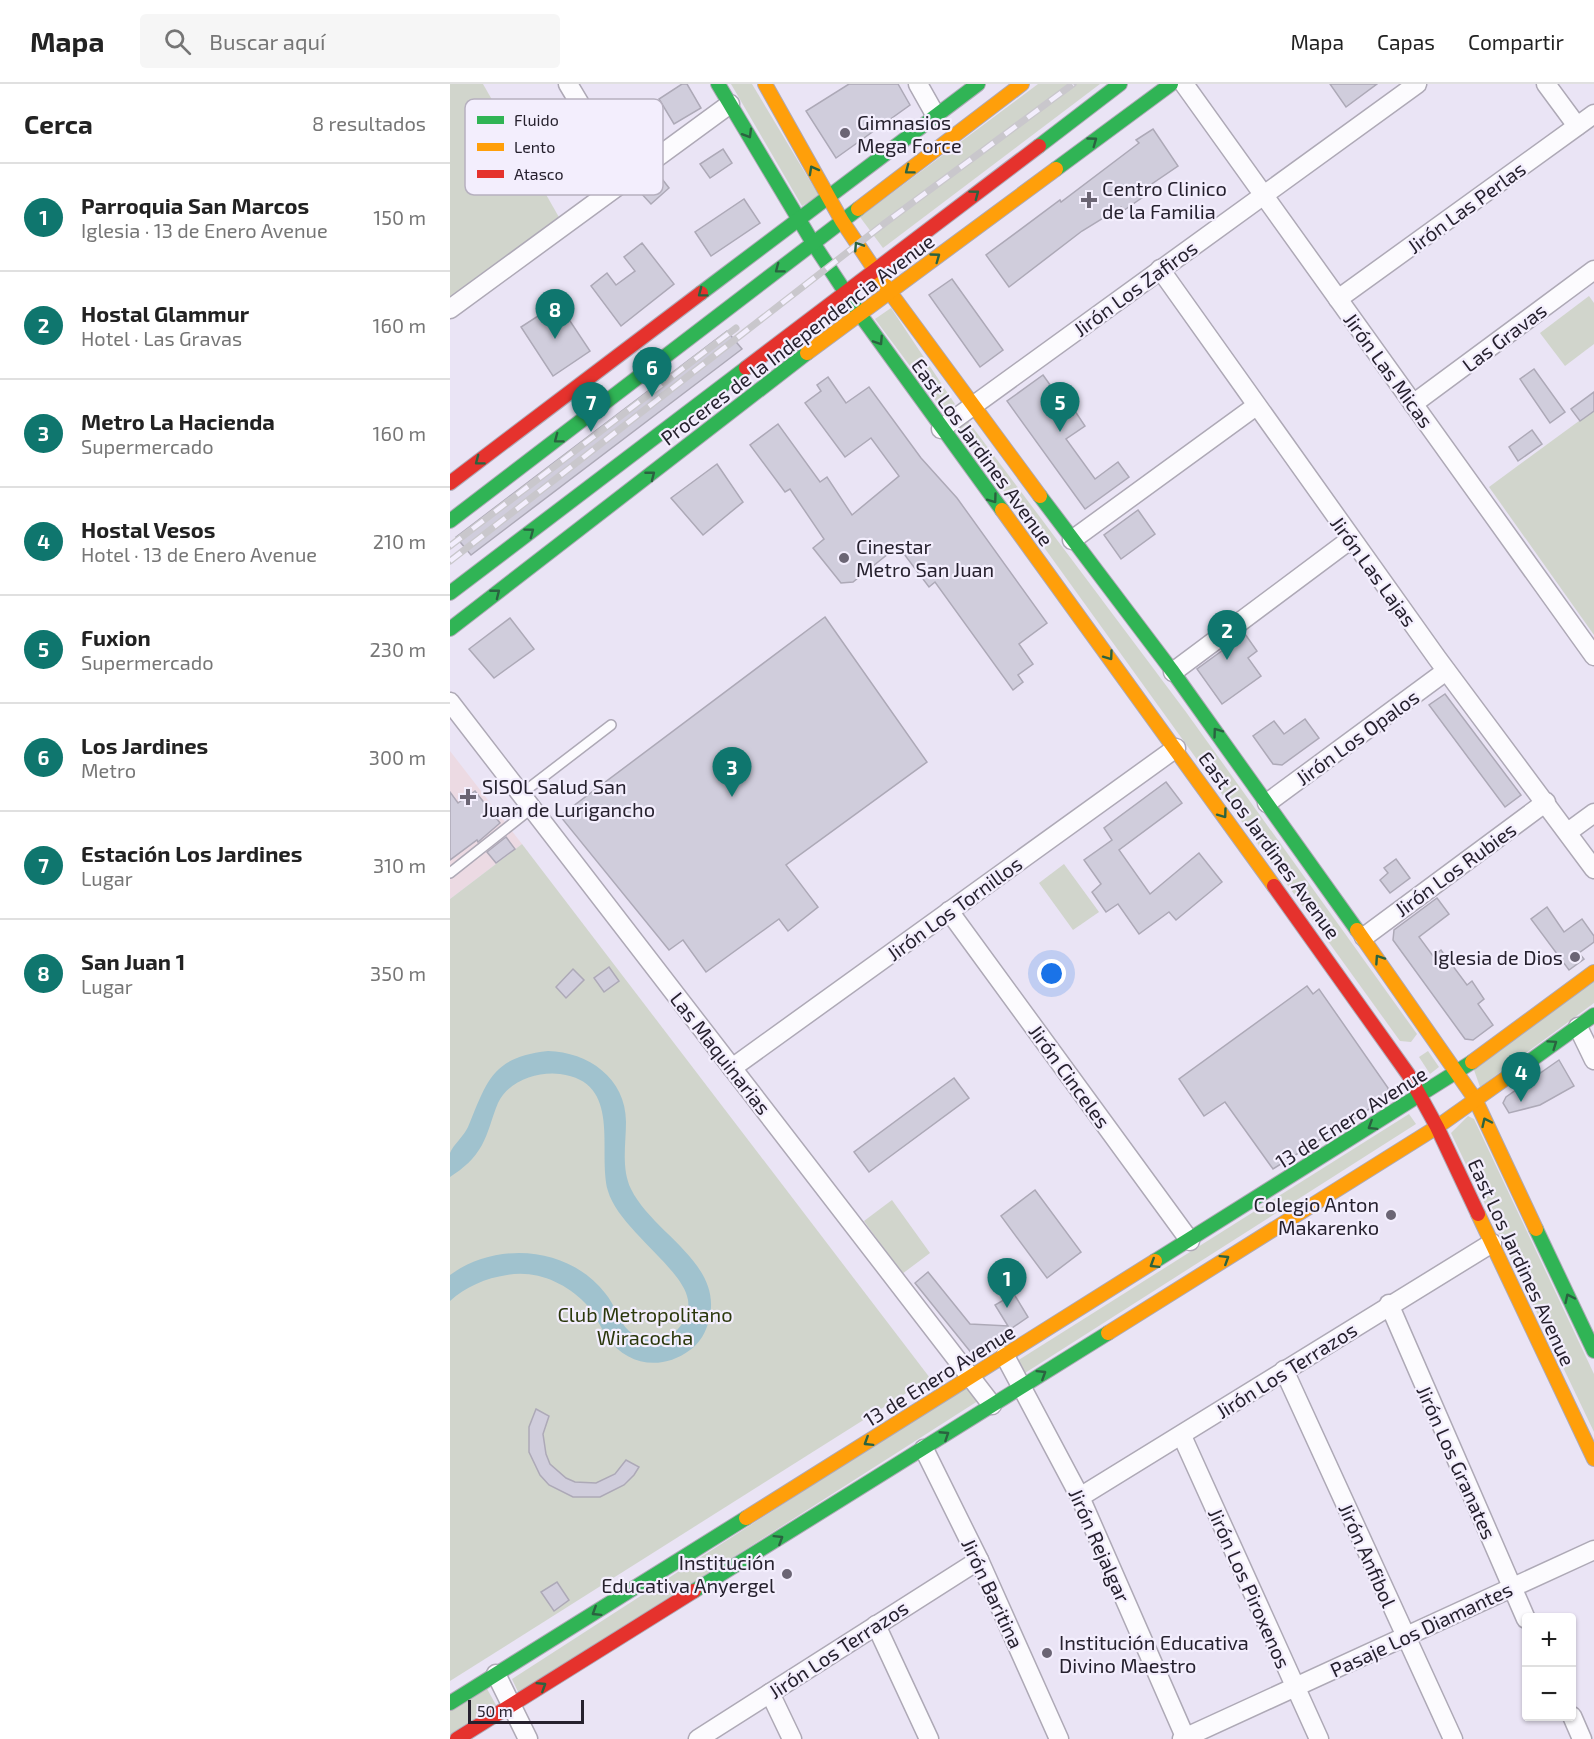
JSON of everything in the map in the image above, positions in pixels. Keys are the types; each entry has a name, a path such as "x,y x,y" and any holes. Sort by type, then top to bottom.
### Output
{"main road":[{"name":"East Los Jardines Avenue","path":"718,84 845,294 941,429 1176,748 1422,1095 1594,1459"},
{"name":"East Los Jardines Avenue","path":"765,84 842,221 874,271 972,406 1173,672 1458,1072 1475,1099 1594,1351"},
{"path":"450,483 978,84"},
{"path":"450,521 1022,84"},
{"name":"Proceres de la Independencia Avenue","path":"450,593 1120,84"},
{"name":"Proceres de la Independencia Avenue","path":"450,629 889,291 1170,84"},
{"name":"13 de Enero Avenue","path":"450,1703 1458,1072 1594,972"},
{"path":"457,1739 1437,1127 1594,1015"},
{"path":"1393,1051 1415,1050 1424,1040 1424,1025"}],"street":[{"path":"568,84 577,99"},
{"path":"918,84 936,116"},
{"name":"Jirón Las Micas","path":"1184,84 1594,655"},
{"name":"Jirón Los Zafiros","path":"941,429 1417,84"},
{"path":"1546,84 1577,126"},
{"path":"663,154 730,104"},
{"name":"Jirón Las Perlas","path":"1338,299 1594,114"},
{"path":"450,309 607,195"},
{"name":"Jirón Las Lajas","path":"1160,269 1446,671 1594,869"},
{"name":"Las Gravas","path":"1413,404 1594,270"},
{"path":"1072,540 1256,406"},
{"path":"1173,672 1351,539"},
{"name":"Jirón Los Opalos","path":"1267,802 1446,671"},
{"name":"Las Maquinarias","path":"450,702 992,1404"},
{"name":"Jirón Los Tornillos","path":"732,1068 1176,748"},
{"name":"Jirón Los Rubies","path":"1364,937 1546,802"},
{"path":"1568,832 1594,813"},
{"name":"Jirón Cinceles","path":"949,911 1190,1241"},
{"path":"1578,1027 1594,1060"},
{"name":"Jirón Los Terrazos","path":"1080,1497 1492,1243"},
{"name":"Jirón Los Granates","path":"1389,1305 1524,1613"},
{"name":"Jirón Rejalgar","path":"1005,1356 1080,1497 1184,1738"},
{"name":"Jirón Anfibol","path":"1284,1370 1453,1739"},
{"name":"Jirón Los Piroxenos","path":"1182,1436 1319,1739"},
{"name":"Jirón Baritina","path":"924,1449 979,1560 1059,1739"},
{"name":"Pasaje Los Diamantes","path":"1184,1738 1594,1550"},
{"name":"Jirón Los Terrazos","path":"698,1739 979,1560"},
{"path":"876,1625 929,1739"},
{"path":"496,1674 528,1739"},
{"path":"770,1693 792,1739"},
{"path":"1574,1721 1582,1739"}],"lane":[{"path":"450,873 611,725"}],"shaded area":[{"name":"SISOL Salud San Juan de Lurigancho","path":"450,751 522,844 450,899"}],"green space":[{"path":"450,84 483,84 492,99 465,99 465,195 546,195 560,219 450,299"},
{"path":"731,84 752,84 819,196 802,206"},
{"path":"1038,84 1100,84 883,248 860,217"},
{"path":"1589,296 1594,303 1594,344 1565,366 1540,333"},
{"path":"891,308 955,404 949,410 942,409 875,319"},
{"path":"1594,410 1594,635 1489,487"},
{"path":"968,421 1186,712 1417,1034 1411,1042 1400,1041 958,428"},
{"name":"Club Metropolitano Wiracocha","path":"522,844 930,1378 450,1681 450,899"},
{"path":"1064,864 1099,912 1073,930 1039,883"},
{"path":"1594,980 1594,1003 1480,1087 1474,1070"},
{"path":"1428,1051 1439,1067 1430,1074 1419,1057"},
{"path":"1409,1114 1416,1124 1025,1373 1017,1361"},
{"path":"1468,1116 1474,1119 1594,1374 1594,1432 1451,1133"},
{"path":"892,1200 930,1253 902,1274 864,1221"},
{"path":"966,1386 981,1399 519,1694 512,1679"},
{"path":"486,1687 496,1705 450,1735 450,1710"}],"water":[{"path":"548,1051 577,1056 602,1070 612,1080 624,1106 625,1164 631,1189 641,1205 697,1265 706,1282 711,1300 708,1324 697,1344 679,1357 657,1363 635,1359 624,1354 607,1337 585,1303 568,1289 539,1276 518,1274 491,1278 469,1287 450,1301 450,1275 469,1264 489,1257 510,1253 531,1254 552,1258 590,1277 608,1297 625,1327 634,1335 652,1340 670,1336 681,1326 685,1318 688,1300 684,1288 663,1261 624,1220 614,1205 605,1175 604,1120 600,1104 593,1090 580,1080 551,1073 533,1076 516,1083 498,1103 479,1150 468,1163 450,1177 450,1153 466,1130 494,1074 515,1059"}],"building":[{"path":"682,84 687,84 701,108 674,124 663,106 663,99 659,99"},
{"name":"Gimnasios Mega Force","path":"849,84 898,84 910,105 836,158 806,111"},
{"path":"1330,84 1377,84 1346,107"},
{"path":"1153,129 1178,166 1140,192 1143,197 1123,211 1121,207 1082,231 1009,287 986,255 1060,200 1061,202 1139,143 1136,140"},
{"path":"723,149 732,163 710,178 700,164"},
{"path":"663,180 669,188 663,193"},
{"path":"643,195 661,195 651,204"},
{"path":"744,199 760,223 711,256 695,232"},
{"path":"642,243 674,284 621,326 591,286 607,273 616,285 635,271 624,257"},
{"path":"952,279 1003,350 980,367 929,295"},
{"path":"558,303 590,351 553,376 521,327"},
{"path":"727,331 742,349 471,555 456,537"},
{"path":"1534,369 1565,412 1550,423 1520,379"},
{"path":"1043,375 1058,396 1063,393 1085,426 1066,439 1095,479 1118,462 1129,477 1085,509 1007,401"},
{"path":"828,377 846,403 869,387 921,458 957,498 1047,623 1019,644 1033,664 1018,675 1023,682 1013,690 935,582 929,587 898,546 853,582 841,583 813,548 824,539 790,489 785,492 750,445 778,424 820,482 827,477 852,515 899,476 871,438 845,457 805,403 821,391 817,385"},
{"path":"1594,392 1594,411 1580,421 1571,409"},
{"path":"1532,430 1542,444 1518,461 1509,447"},
{"path":"717,464 743,502 703,535 671,498"},
{"path":"1138,510 1155,534 1121,559 1104,535"},
{"path":"825,617 927,762 786,865 818,907 788,931 779,919 706,972 683,940 669,950 560,816"},
{"path":"510,618 534,649 494,678 469,649"},
{"path":"1245,634 1257,651 1248,658 1261,676 1222,704 1197,669"},
{"path":"1445,694 1521,795 1505,807 1429,705"},
{"path":"1305,719 1319,738 1282,765 1273,764 1253,736 1274,721 1284,734"},
{"path":"1166,782 1182,803 1119,850 1150,894 1199,853 1222,882 1176,920 1169,912 1139,934 1118,904 1106,912 1092,892 1101,884 1084,860 1112,840 1104,828"},
{"path":"475,791 500,823 478,842 477,840 450,860 450,792 458,803"},
{"path":"506,837 515,849 496,863 487,852"},
{"path":"1396,859 1410,878 1390,893 1380,880 1388,873 1384,868"},
{"path":"1437,898 1449,914 1419,937 1433,956 1441,950 1467,985 1472,981 1484,999 1478,1004 1493,1025 1473,1040 1465,1039 1393,940 1394,930"},
{"path":"1547,907 1564,932 1582,919 1594,936 1594,942 1579,953 1584,959 1569,970 1531,919"},
{"path":"609,967 619,981 604,992 594,978"},
{"path":"573,969 584,980 566,998 556,987"},
{"path":"1307,986 1313,994 1319,989 1388,1088 1387,1098 1273,1169 1225,1102 1204,1116 1179,1079"},
{"path":"1559,1060 1574,1086 1540,1105 1509,1113 1503,1103 1506,1097"},
{"path":"954,1078 969,1098 869,1172 854,1152"},
{"path":"1035,1190 1081,1252 1047,1278 1001,1216"},
{"path":"928,1272 970,1324 1008,1326 995,1305 1014,1294 1028,1317 973,1355 915,1283"},
{"path":"536,1409 549,1416 543,1434 546,1454 550,1464 566,1478 575,1482 596,1483 615,1474 626,1460 639,1467 624,1485 600,1497 573,1497 549,1485 540,1475 529,1452 529,1427"},
{"path":"557,1582 569,1600 554,1611 541,1592"}],"railway":[{"path":"450,561 885,223 1073,84"},
{"path":"450,546 736,328"}],"traffic: fast":[{"path":"718,84 813,243 859,313 1002,510"},
{"path":"701,293 978,84"},
{"path":"1039,146 1120,84"},
{"path":"1056,169 1171,84"},
{"path":"450,521 858,209"},
{"path":"450,629 807,353"},
{"path":"450,593 746,368"},
{"path":"1040,496 1173,672 1357,930"},
{"path":"1523,1066 1594,1015"},
{"path":"1155,1261 1472,1062"},
{"path":"1536,1229 1594,1351"},
{"path":"694,1591 1108,1333"},
{"path":"450,1703 746,1518"}],"traffic: slow":[{"path":"765,84 842,221 889,291 1040,496"},
{"path":"858,209 1022,84"},
{"path":"807,353 1056,169"},
{"path":"1002,510 1274,886"},
{"path":"1357,930 1475,1099 1536,1229"},
{"path":"1472,1062 1594,972"},
{"path":"1108,1333 1437,1127 1523,1066"},
{"path":"1478,1214 1594,1459"},
{"path":"746,1518 1155,1261"}],"traffic: jam":[{"path":"746,368 1039,146"},
{"path":"450,483 701,293"},
{"path":"1274,886 1408,1074 1437,1127 1478,1214"},
{"path":"457,1739 694,1591"}],"place":[{"name":"Gimnasios Mega Force","path":"845,133"},
{"name":"Centro Clinico de la Familia","path":"1089,200"},
{"name":"San Juan 1","path":"555,339"},
{"name":"Los Jardines","path":"652,397"},
{"name":"Estación Los Jardines","path":"591,432"},
{"name":"Fuxion","path":"1060,432"},
{"name":"Cinestar Metro San Juan","path":"844,558"},
{"name":"Hostal Glammur","path":"1227,660"},
{"name":"SISOL Salud San Juan de Lurigancho","path":"468,797"},
{"name":"Metro La Hacienda","path":"732,797"},
{"name":"Iglesia de Dios","path":"1575,957"},
{"name":"Hostal Vesos","path":"1521,1102"},
{"name":"Colegio Anton Makarenko","path":"1391,1215"},
{"name":"Parroquia San Marcos","path":"1007,1308"},
{"name":"Institución Educativa Anyergel","path":"787,1574"},
{"name":"Institución Educativa Divino Maestro","path":"1047,1653"}]}
